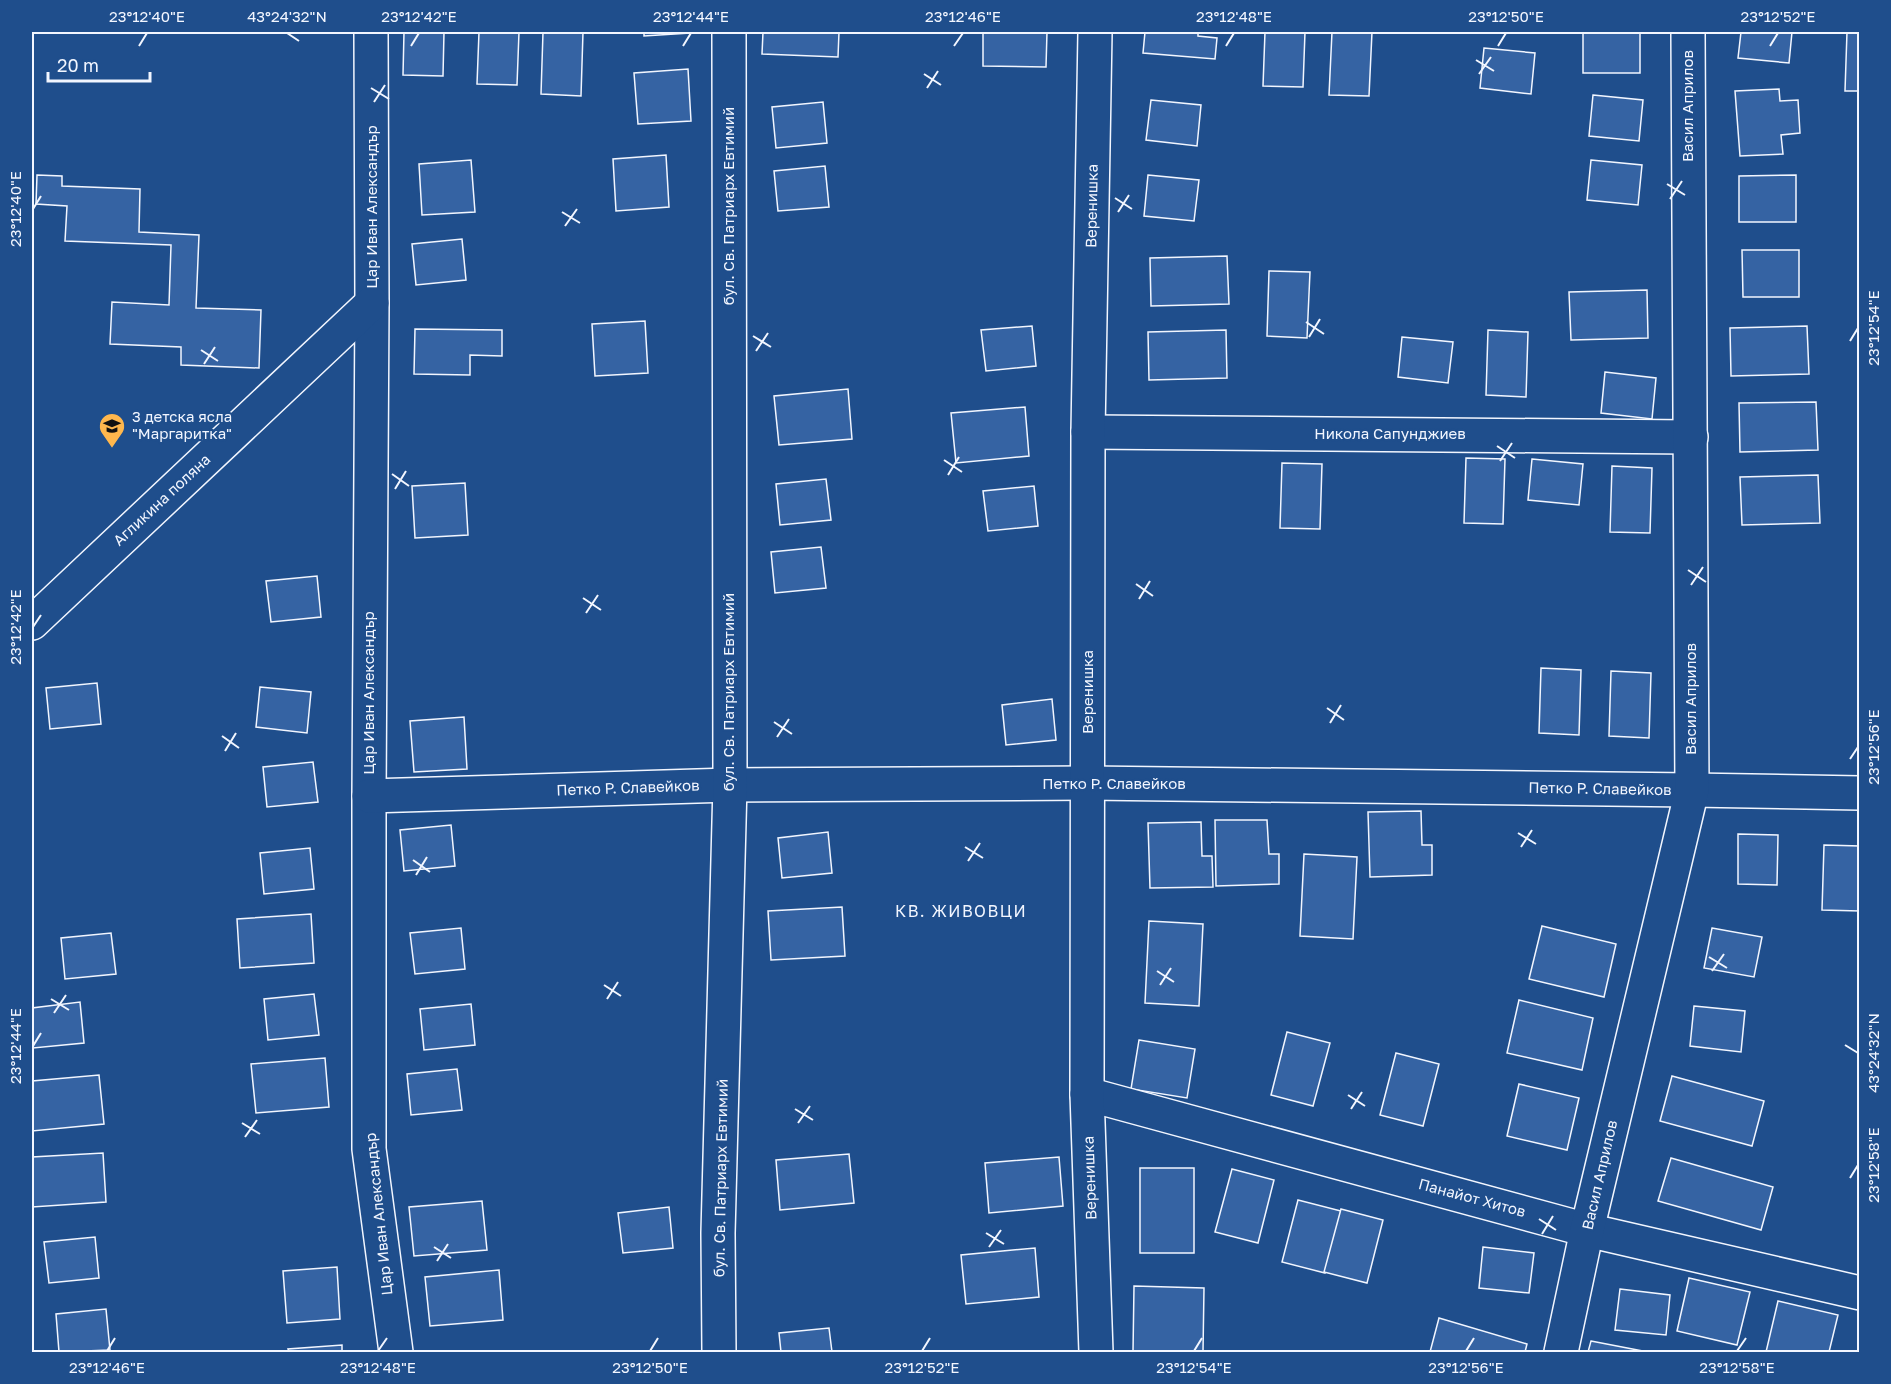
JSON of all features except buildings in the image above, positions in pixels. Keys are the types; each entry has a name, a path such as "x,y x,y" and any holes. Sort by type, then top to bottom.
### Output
{"street":[{"name":"Цар Иван Александър","path":"371,32 369,1149 396,1353"},
{"name":"бул. Св. Патриарх Евтимий","path":"719,1353 718,1233 730,785 729,32"},
{"name":"Веренишка","path":"1095,32 1089,432 1087,1094 1096,1353"},
{"name":"Васил Априлов","path":"1561,1353 1587,1230 1692,790 1688,32"},
{"name":"Агликина поляна","path":"32,623 372,303"},
{"name":"Никола Сапунджиев","path":"1089,432 1691,437"},
{"name":"Петко Р. Славейков","path":"369,796 730,785 1088,783 1860,793"},
{"name":"Панайот Хитов","path":"1087,1094 1587,1230 1860,1293"}],"place":[{"name":"3 детска ясла \"Маргаритка\"","path":"112,449"}],"district":[{"name":"КВ. ЖИВОВЦИ","path":"961,911"}]}
